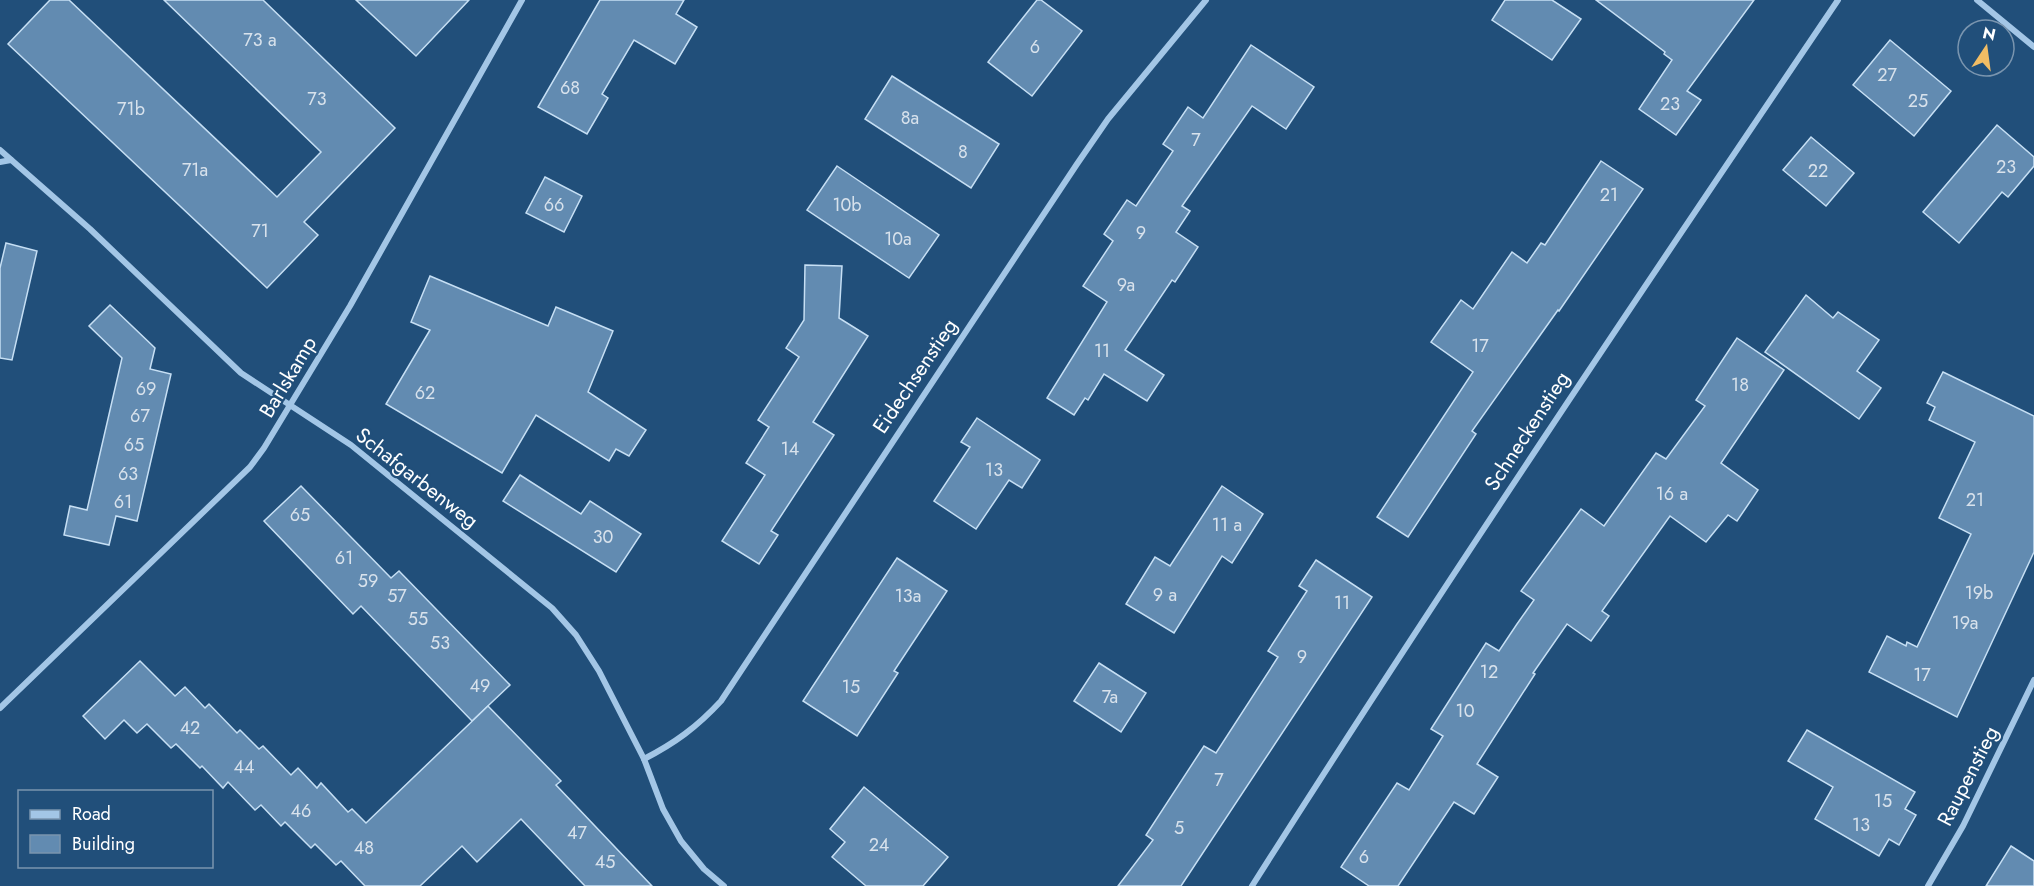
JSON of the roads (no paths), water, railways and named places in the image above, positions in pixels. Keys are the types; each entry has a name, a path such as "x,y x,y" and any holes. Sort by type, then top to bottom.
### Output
{"street":[{"name":"Barlskamp","path":"0,708 250,467 291,405 350,306 522,0"},
{"name":"Eidechsenstieg","path":"644,759 672,744 699,724 721,701 1108,119 1206,0"},
{"name":"Schneckenstieg","path":"1252,886 1352,727 1587,371 1838,0"},
{"path":"1977,0 2034,47"},
{"name":"Schafgarbenweg","path":"0,150 68,208 241,373 351,445 552,608 576,635 599,671 644,759 663,809 681,841 704,869 724,886"},
{"path":"0,162 11,160"},
{"name":"Raupenstieg","path":"1928,886 1963,826 2034,680"}]}
